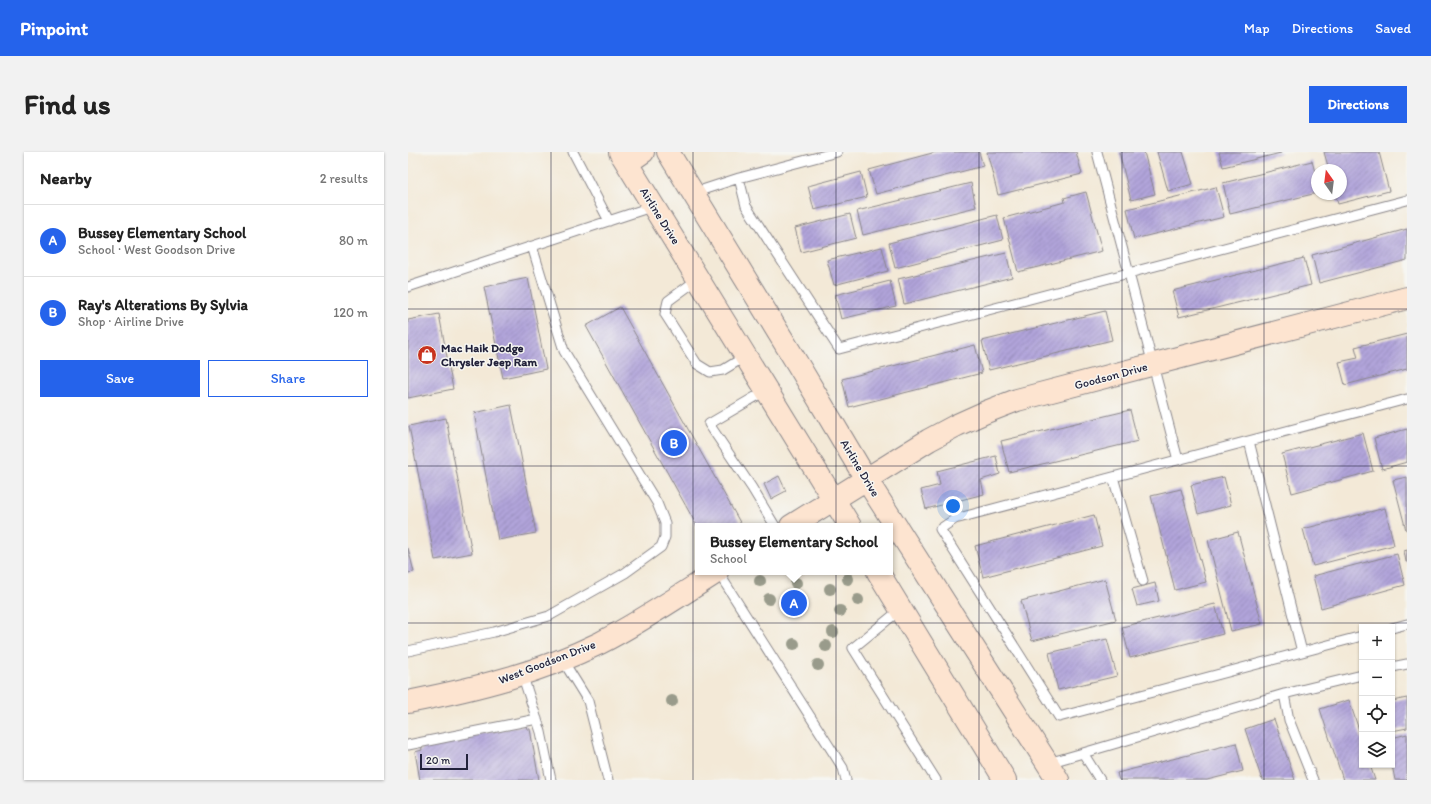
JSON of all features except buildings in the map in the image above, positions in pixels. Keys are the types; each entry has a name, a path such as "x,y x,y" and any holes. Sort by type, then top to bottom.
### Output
{"main road":[{"name":"Airline Drive","path":"668,152 800,368 866,480 1053,772"},
{"name":"Airline Drive","path":"630,156 654,206 848,523"},
{"name":"Goodson Drive","path":"834,499 929,440 957,425 1017,400 1407,298"},
{"path":"796,523 834,499"},
{"name":"West Goodson Drive","path":"408,702 489,685 562,659 599,643 630,627 713,575"},
{"path":"880,575 1005,780"}],"lane":[{"path":"573,152 609,221"},
{"path":"692,193 739,178 837,152"},
{"path":"1097,152 1178,460"},
{"path":"739,178 746,206 839,349 1407,200"},
{"path":"408,287 654,206"},
{"path":"408,651 494,632 549,616 624,573 661,547 665,537 665,523 657,503 564,351 532,246"},
{"path":"698,279 668,301 665,314 697,364 710,372 722,370 746,356"},
{"path":"767,390 709,424 752,488 773,523"},
{"path":"1359,637 1058,718 940,529 955,518 1407,399"},
{"path":"1249,441 1302,652"},
{"path":"1114,476 1143,581"},
{"path":"720,575 843,768 846,780"},
{"path":"901,608 853,648 936,780"},
{"path":"1395,627 1407,624"},
{"path":"562,659 588,701 608,780"},
{"path":"1395,666 1407,664"},
{"path":"522,674 537,719 551,780"},
{"path":"1053,772 1083,753 1284,694 1359,676"},
{"path":"1284,694 1288,720 1313,780"},
{"path":"408,745 537,719"},
{"path":"1083,753 1100,780"}],"place":[{"name":"Mac Haik Dodge Chrysler Jeep Ram","path":"427,355"},
{"name":"Ray's Alterations By Sylvia","path":"674,443"},
{"name":"Bussey Elementary School","path":"794,603"}]}
